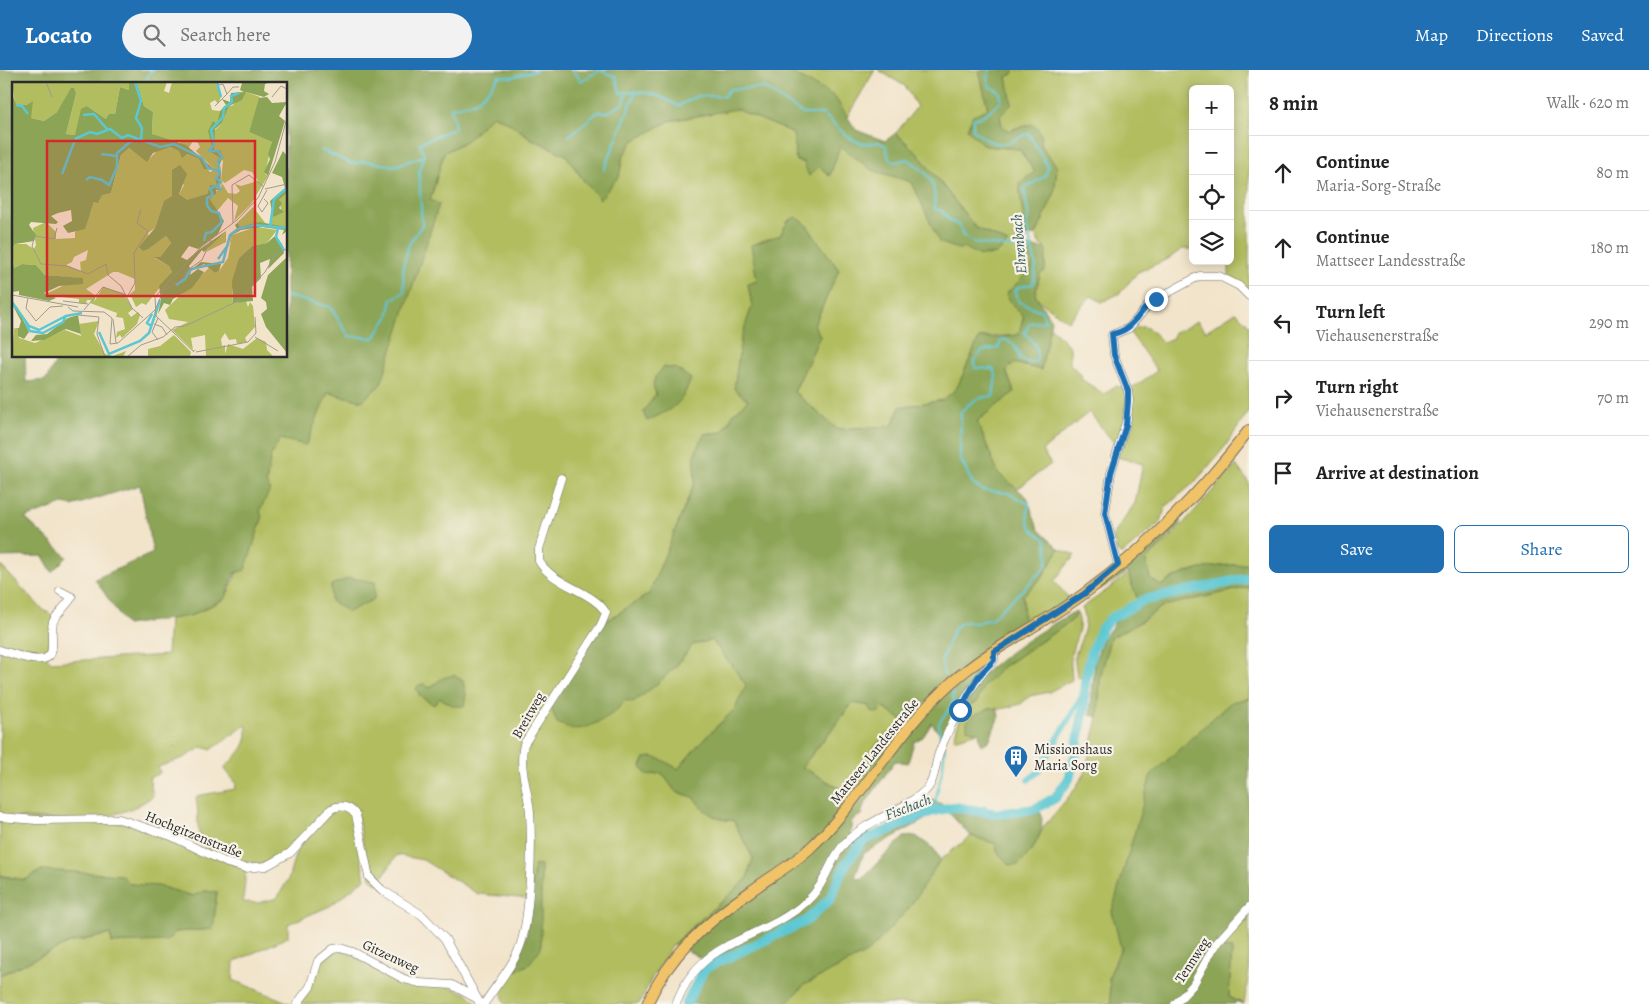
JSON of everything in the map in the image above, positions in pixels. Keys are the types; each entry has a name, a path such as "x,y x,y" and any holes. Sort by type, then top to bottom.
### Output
{"main road":[{"name":"Mattseer Landesstraße","path":"647,1004 662,975 680,951 697,933 719,914 808,850 827,832 926,708 952,682 994,652 1084,594 1190,500 1249,430"}],"street":[{"path":"1118,565 1105,513 1111,473 1126,425 1128,391 1114,355 1112,334 1120,332 1136,322 1145,306 1199,276 1219,276 1239,286 1249,296"},
{"name":"Breitweg","path":"484,1004 517,954 526,923 531,833 530,810 522,766 524,744 601,625 606,613 601,607 547,571 538,561 539,549 561,478"},
{"path":"0,650 32,659 43,660 47,658 51,653 53,622 72,597 60,591"},
{"path":"676,1004 686,982 701,963 720,948 779,921 807,902 822,884 844,843 860,831 903,807 928,788 943,745 978,677 994,660 994,652"},
{"name":"Hochgitzenstraße","path":"0,817 36,820 119,819 180,840 227,863 246,868 274,863 290,853 331,809 337,806 344,806 352,810 356,815 368,877 382,890 416,910 439,932 450,946 474,997 480,1004"},
{"name":"Tennweg","path":"1175,1004 1193,985 1215,945 1249,907"},
{"name":"Gitzenweg","path":"297,1004 310,986 318,961 333,949 340,948 353,952 404,979 419,983 452,985 474,997"}],"green space":[{"path":"0,70 786,70 834,96 856,130 885,141 896,133 918,154 975,227 1008,243 996,254 980,256 965,248 958,249 939,242 912,182 872,170 840,146 830,176 819,166 809,176 803,161 796,161 793,133 736,109 669,121 633,141 623,156 619,176 600,199 584,181 566,155 532,139 511,124 493,115 467,140 444,153 430,200 439,204 381,384 362,401 328,392 306,445 280,439 271,455 266,483 270,490 260,510 262,519 245,570 235,573 225,598 190,616 126,625 95,579 153,553 140,485 72,506 63,504 25,518 67,557 52,572 43,556 0,557"},
{"path":"786,70 875,70 847,117 834,96"},
{"path":"878,70 979,70 988,109 984,146 1019,149 1035,172 1024,229 1026,236 1025,246 1033,262 1030,275 1013,306 1024,316 1018,335 979,338 957,388 943,400 900,407 892,426 837,429 794,392 820,336 814,325 839,270 788,221 757,281 748,284 752,306 741,339 749,400 734,413 723,432 704,434 695,453 695,482 649,594 606,621 625,700 676,667 692,645 712,640 747,685 735,709 701,742 678,769 664,761 645,758 641,766 647,775 662,773 676,792 694,797 705,811 710,814 722,819 733,820 753,858 747,879 673,944 653,976 639,1004 505,1004 501,991 515,971 528,965 530,899 478,894 423,860 397,855 377,885 371,878 357,815 338,805 288,852 273,860 258,865 242,865 207,850 199,834 196,799 197,796 235,789 236,783 224,768 245,744 247,738 246,725 211,750 203,747 183,758 158,767 160,773 149,778 153,796 136,806 118,813 80,819 39,819 0,816 0,565 42,609 54,616 48,650 44,654 51,662 167,655 169,619 190,616 225,599 262,519 260,510 265,497 269,461 276,445 296,421 328,392 345,398 439,204 430,201 444,153 467,140 493,115 511,124 532,139 566,155 584,181 619,176 623,156 633,141 669,121 736,108 793,133 796,161 819,166 829,176 840,145 872,170 912,182 939,241 963,247 983,256 996,253 1007,243 975,227 918,154 896,133 917,107 905,86","holes":["424,684 429,688 435,685 454,706 440,697 434,705 419,685"]},
{"path":"979,70 1013,70 1014,73 1007,77 1012,104 1000,116 1002,126 1009,131 1031,124 1034,126 1041,135 1041,145 1057,167 1054,194 1036,235 1026,236 1019,183 1035,172 1019,149 984,146 967,129 973,115 988,109"},
{"path":"1013,70 1249,70 1249,293 1229,278 1229,265 1234,265 1234,85 1189,85 1189,249 1182,249 1168,259 1138,272 1120,293 1102,302 1091,296 1068,321 1043,304 1035,295 1046,249 1039,243 1036,235 1054,194 1057,167 1041,145 1018,127 1009,131 1002,126 1000,116 1011,104 1007,77 1014,73"},
{"path":"796,217 805,223 839,270 814,325 820,336 794,392 837,429 892,426 900,407 943,400 957,388 979,338 1018,335 1024,316 1013,306 1006,294 1025,275 1030,274 1032,262 1025,246 1046,249 1045,271 1040,274 1035,295 1051,320 1041,370 1014,363 1006,371 1014,392 977,421 998,473 1027,497 1038,529 1059,549 1041,579 1023,595 1024,629 953,677 905,722 884,708 877,713 871,711 870,706 852,703 802,767 841,789 881,739 888,733 896,749 921,717 972,670 980,677 1002,658 1038,633 1076,611 1077,613 1071,621 1004,666 983,687 977,702 970,705 961,702 944,736 938,732 932,723 923,737 914,742 908,763 895,761 864,805 861,815 852,820 849,845 865,846 899,829 899,813 924,796 954,810 986,817 1041,813 1041,828 1037,841 1018,865 1010,865 997,852 996,844 971,836 945,811 935,814 864,853 855,877 861,879 904,837 916,836 934,849 940,860 909,908 868,952 804,985 786,1004 689,1004 696,986 708,968 700,958 673,944 747,879 753,858 733,820 722,819 710,814 705,811 694,797 676,792 662,773 647,775 641,767 645,758 653,757 678,769 701,742 735,709 746,685 712,640 692,645 679,662 650,690 633,702 625,700 609,716 587,727 573,729 557,723 550,705 606,621 649,594 695,482 695,453 704,434 723,432 734,413 748,400 734,389 741,339 752,306 748,284 757,281 751,245 780,235 788,221"},
{"path":"1236,312 1249,325 1249,411 1224,448 1195,482 1165,507 1161,522 1121,555 1117,551 1113,536 1135,503 1143,464 1117,457 1119,449 1089,412 1042,451 1051,464 1017,489 998,474 977,421 1014,392 1006,370 1014,363 1041,370 1050,326 1070,347 1070,364 1080,374 1081,379 1104,394 1115,386 1131,389 1157,371 1129,331 1140,327 1148,328 1163,342 1173,338 1173,334 1197,321 1206,331"},
{"path":"664,367 677,369 691,379 683,396 675,406 647,421 643,412 656,394 653,385 655,377"},
{"path":"1236,465 1249,483 1249,564 1203,569 1169,580 1160,586 1150,579 1146,560 1170,538"},
{"path":"1180,517 1180,525 1146,560 1150,578 1161,586 1191,571 1226,565 1249,564 1249,587 1163,606 1140,622 1110,638 1100,679 1098,717 1090,715 1095,661 1103,638 1113,626 1120,610 1138,601 1129,572 1100,589 1099,587 1147,549"},
{"path":"1059,549 1075,555 1054,581 1068,597 1064,603 1024,629 1023,595 1041,579"},
{"path":"1129,574 1138,601 1106,617 1098,626 1081,678 1077,677 1075,657 1085,626 1082,608"},
{"path":"350,578 375,582 374,599 348,612 331,601 331,585"},
{"path":"1249,587 1249,698 1231,703 1112,911 1121,948 1109,977 1111,1004 786,1004 804,985 868,952 909,908 940,860 971,836 1032,851 1044,826 1072,793 1085,773 1098,717 1100,679 1110,638 1140,622 1163,606"},
{"path":"1077,613 1079,630 1071,656 1072,680 1049,692 1030,696 1021,704 997,710 996,708 979,732 954,739 961,717 972,704 977,702 983,687 1004,666 1071,621"},
{"path":"454,675 463,681 466,694 464,706 454,706 440,698 434,705 420,696 416,688 424,684 429,688 443,678"},
{"path":"1249,698 1249,920 1217,941 1218,948 1232,949 1229,997 1244,1004 1235,1001 1235,1004 1111,1004 1109,977 1121,948 1112,911 1151,775 1231,702"},
{"path":"853,703 884,708 905,722 891,736 887,733 855,776 841,789 802,767"},
{"path":"991,708 997,708 999,716 989,741 981,745 979,733 967,729 967,722 973,715"},
{"path":"340,808 352,814 365,879 330,906 288,924 288,937 234,962 233,980 292,1004 19,1004 0,1000 0,975 69,943 111,934 112,943 175,932 213,929 217,892 204,891 193,896 158,886 130,884 121,875 42,870 25,880 0,875 0,818 127,823 246,869 243,902 259,903 277,898 288,880 297,849 331,813"},
{"path":"534,865 541,866 541,948 528,965 515,971 527,933"},
{"path":"42,870 121,875 130,884 158,886 193,896 204,891 217,892 213,929 175,932 167,941 112,943 110,934 69,943 0,975 0,876 25,880"},
{"path":"1249,920 1249,972 1244,1004 1229,997 1232,949 1218,948 1217,941"},
{"path":"342,949 407,982 444,985 468,994 478,1004 300,1004 316,971 326,957"}],"waterway":[{"path":"146,82 150,71 153,70"},
{"path":"288,296 330,307 349,336 374,338 388,317 392,299 404,292 403,266 409,244 422,225 419,172 424,156 420,143 455,128 451,107 468,104 479,99 499,76 512,77 537,70"},
{"path":"573,70 581,81 600,70"},
{"path":"600,70 616,77 620,93 636,92 650,94 678,106 697,96 724,96 730,89 764,88 803,114 823,114 842,132 854,140 862,143 879,142 886,146 889,159 895,162 908,159 927,174 933,185 934,209 941,210 950,221 960,226 963,236 975,243 1031,250"},
{"name":"Ehrenbach","path":"945,676 942,668 943,657 956,627 963,623 976,623 991,619 1030,583 1047,564 1045,539 1032,529 1028,521 1029,504 1008,493 982,490 973,484 960,458 961,412 975,400 993,396 996,375 993,369 975,368 975,360 982,351 998,348 1002,339 1009,341 1014,346 1020,359 1029,363 1036,362 1037,349 1031,339 1024,333 1030,323 1045,321 1042,311 1019,302 1014,291 1019,287 1033,284 1036,266 1026,224 1029,216 1024,189 1045,176 1048,167 1029,134 1005,144 1000,144 985,139 973,130 973,119 981,117 1001,102 999,92 990,87 987,78 990,70"},
{"path":"604,170 636,91"},
{"path":"569,136 598,112 608,112 624,103 627,92"},
{"path":"321,150 353,164 365,161 394,166 424,156"},
{"name":"Fischach","path":"686,1004 705,968 806,921 830,899 846,863 863,841 933,811 954,807 998,814 1035,809 1055,798 1069,779 1076,753 1084,708 1085,683 1092,650 1102,628 1110,619 1144,600 1249,578"},
{"name":"Ehrenbach","path":"940,741 939,723 952,704 952,691"},
{"path":"1028,780 1038,772 1084,693"},
{"name":"Ehrenbach","path":"933,811 943,767 945,746"},
{"name":"Fischach","path":"975,811 985,806"}],"place":[{"name":"Missionshaus Maria Sorg","path":"1016,778"}],"route":[{"path":"960,710 978,677 994,660 994,652 1084,594 1118,565 1105,513 1111,473 1126,425 1128,391 1114,355 1112,334 1120,332 1136,322 1145,306 1156,299"}]}
